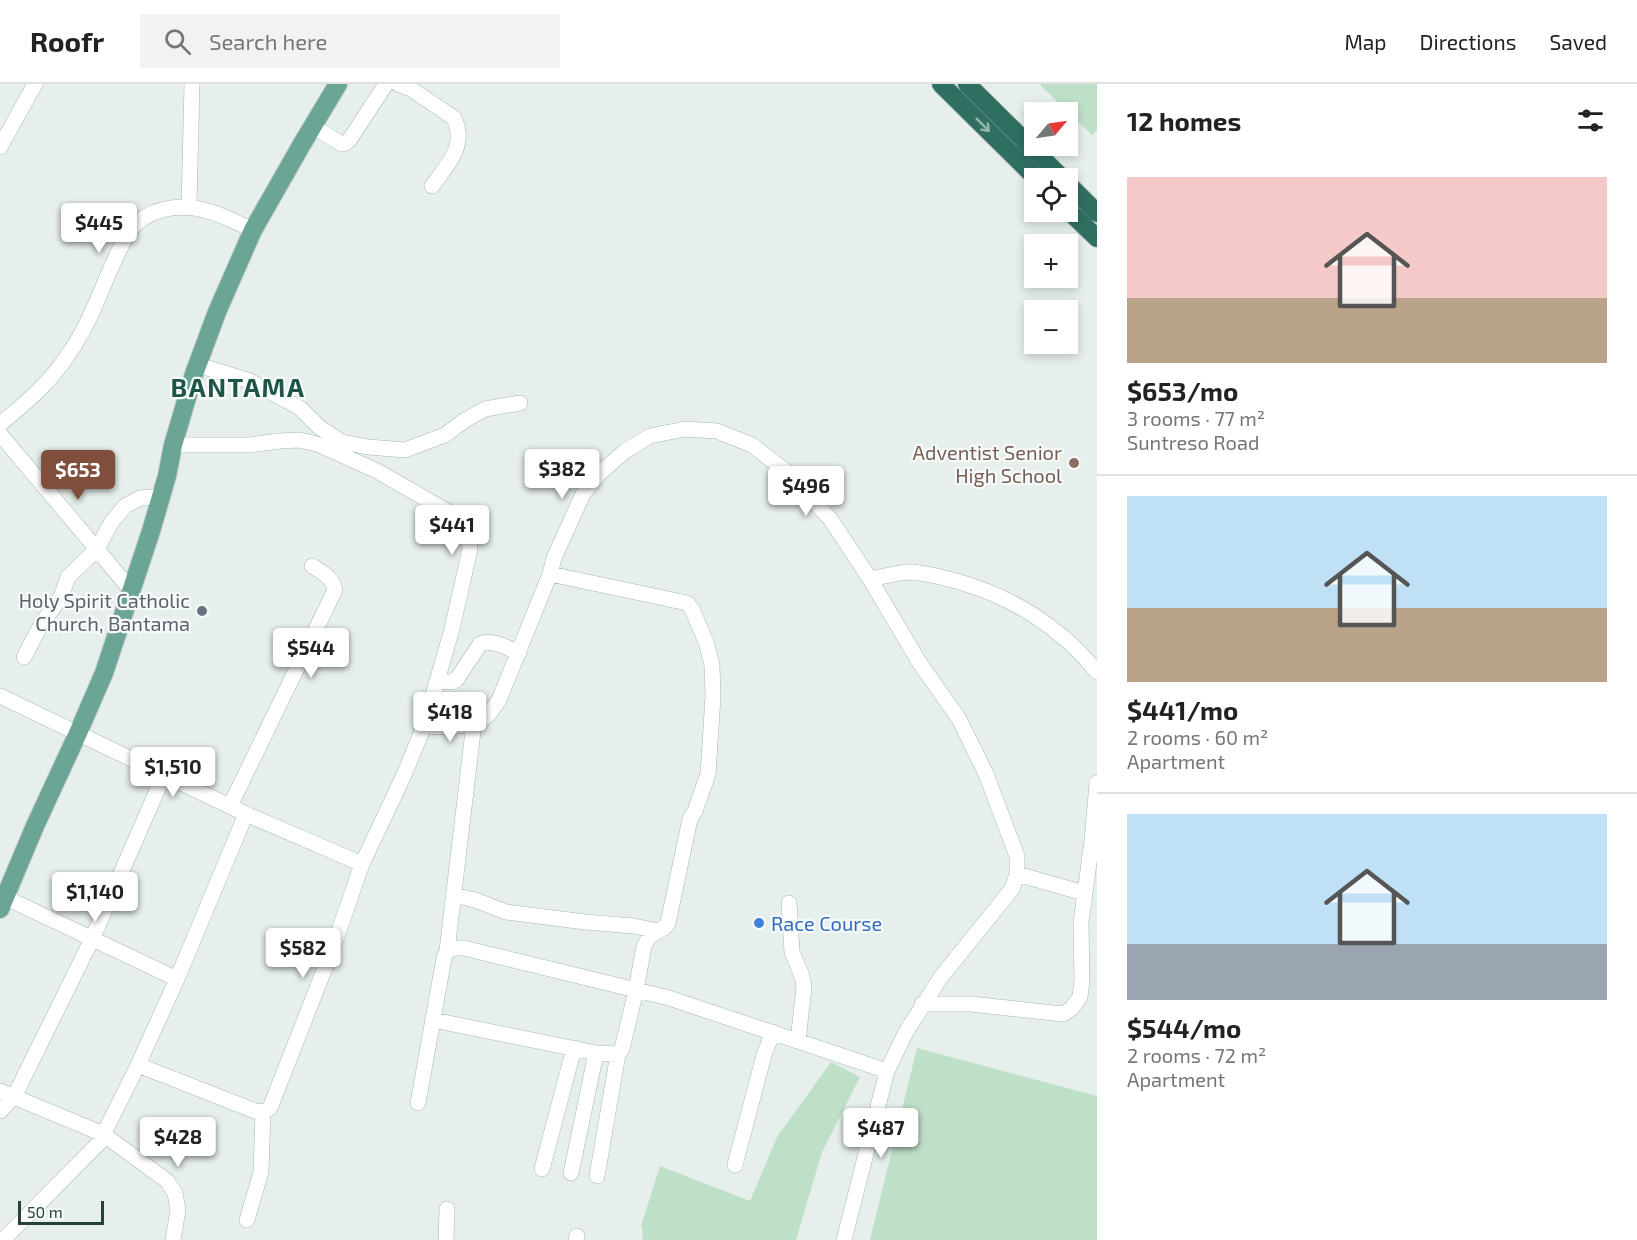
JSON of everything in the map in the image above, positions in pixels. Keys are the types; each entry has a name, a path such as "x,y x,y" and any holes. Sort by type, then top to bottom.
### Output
{"highway":[{"path":"941,84 1026,168"},
{"path":"967,84 1052,168"},
{"path":"1078,194 1097,213"},
{"path":"1078,220 1097,238"}],"main road":[{"path":"2,901 104,673 161,496 173,446 198,365 217,312 253,230 338,84"}],"street":[{"path":"0,147 35,84"},
{"path":"189,207 192,84"},
{"path":"312,126 342,144 346,143 386,84"},
{"path":"398,84 411,89 454,117 458,125 459,135 454,156 432,186"},
{"path":"0,424 27,402 70,353 124,241 136,224 151,213 171,207 189,207 210,212 253,230"},
{"path":"198,365 250,381 300,408 320,427 342,442 368,447 405,450 445,435 465,420 485,410 520,403"},
{"path":"424,726 446,727 474,723 488,715 499,700 550,574 554,558 583,494 599,474 625,451 650,436 685,429 717,431 752,445 788,473 831,520 870,579 919,662 959,719 986,774 1017,856 1017,874 1012,889 922,1004 887,1071 844,1240"},
{"path":"0,434 132,590"},
{"path":"138,1065 255,1111 263,1112 270,1108 334,945 362,864 404,775 424,726 452,629 470,549 465,524 452,514 377,471 316,444 299,440 249,445 173,446"},
{"path":"24,657 42,623 61,597 68,577 97,549 111,523 125,506 140,498 161,496"},
{"path":"230,807 335,590 333,583 324,573 312,566"},
{"path":"870,579 908,572 932,575 996,594 1026,610 1059,633 1097,672"},
{"path":"550,574 687,603 692,609 706,642 712,665 713,697 708,774 690,819 668,922 665,927 650,936 644,946 622,1049 618,1054 597,1176"},
{"path":"437,681 458,679 484,641 519,653"},
{"path":"0,696 230,807 362,864"},
{"path":"418,1103 447,951 474,723"},
{"path":"0,1111 7,1094 92,939 164,775"},
{"path":"922,1004 970,1004 1063,1014 1072,1008 1080,997 1082,980 1081,922 1097,783"},
{"path":"3,1240 99,1143 177,979 246,814"},
{"path":"1017,874 1084,893"},
{"path":"453,895 475,900 506,912 634,926 658,931"},
{"path":"2,901 92,939 177,979"},
{"path":"789,903 792,952 804,987 798,1041"},
{"path":"447,951 464,948 669,998 887,1071"},
{"path":"433,1020 596,1053 618,1054"},
{"path":"735,1165 764,1055 773,1032"},
{"path":"542,1169 574,1048"},
{"path":"571,1173 596,1053"},
{"path":"7,1094 103,1134 167,1181 175,1193 178,1210 173,1240"},
{"path":"247,1220 261,1172 263,1112"},
{"path":"446,1240 447,1209"}],"green space":[{"path":"1039,84 1097,84 1097,130 1092,135 1078,122 1078,102 1058,102"},
{"path":"917,1048 1097,1096 1097,1240 870,1240"},
{"path":"831,1062 860,1077 822,1152 796,1240 642,1240 641,1226 660,1166 750,1201 777,1137"}],"place":[{"name":"Adventist Senior High School","path":"1074,463"},
{"name":"Holy Spirit Catholic Church, Bantama","path":"202,611"},
{"name":"Race Course","path":"759,923"}],"district":[{"name":"BANTAMA","path":"238,386"}]}
